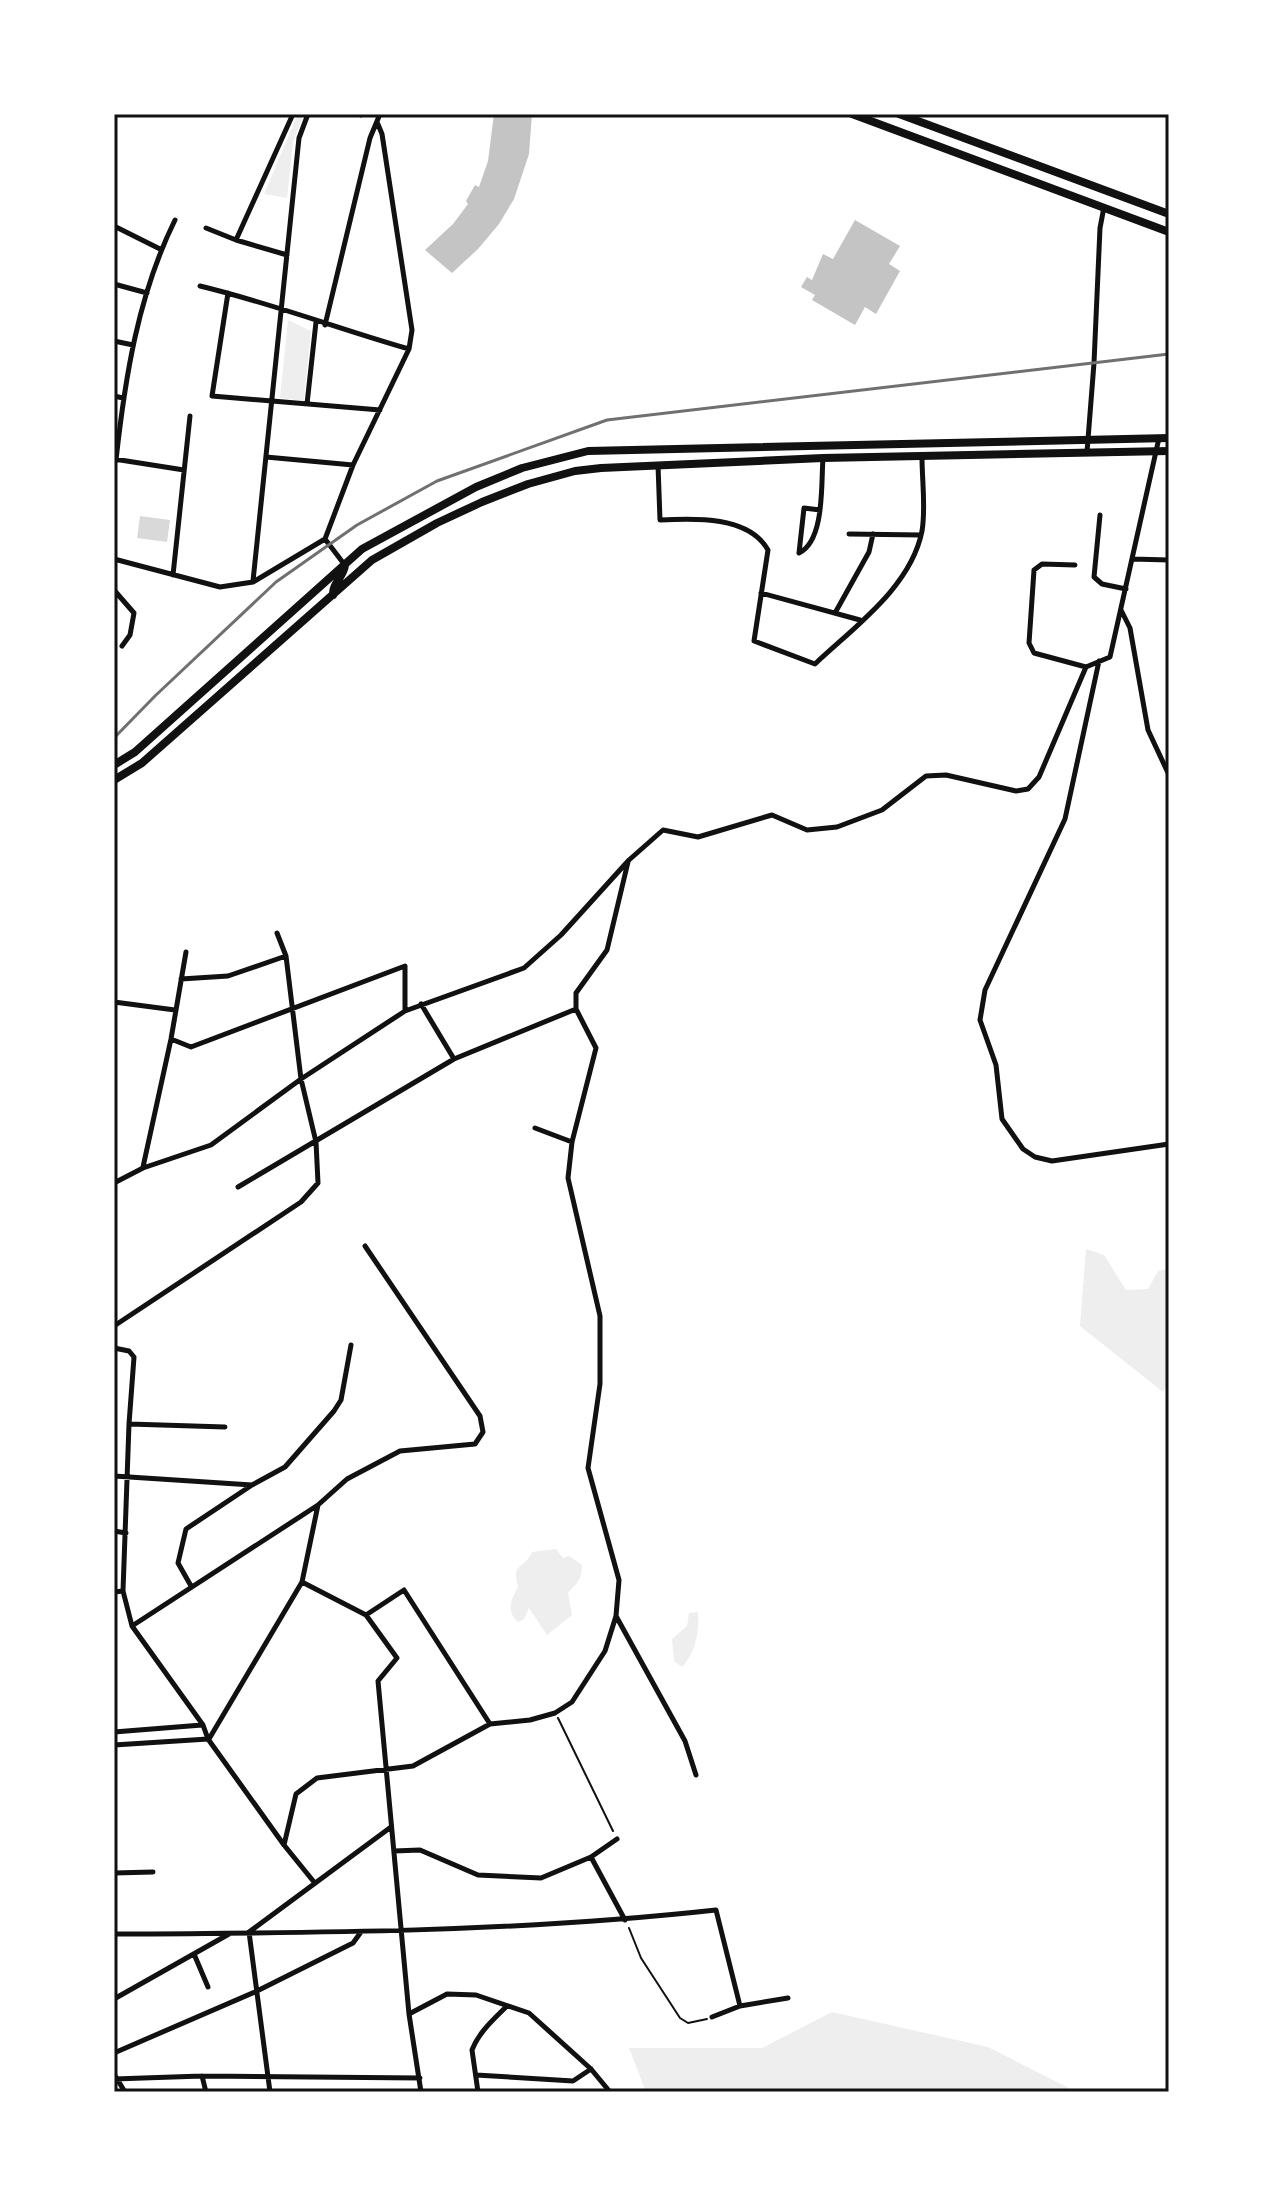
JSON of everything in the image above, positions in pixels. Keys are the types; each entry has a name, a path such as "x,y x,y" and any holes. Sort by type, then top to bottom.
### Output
{"highway":[{"path":"852,114 1169,232"},
{"path":"899,114 1169,214"},
{"path":"114,765 135,752 362,549 476,487 522,468 580,453 1164,438"},
{"path":"114,780 142,763 372,560 437,523 528,484 575,471 658,465 823,458 1169,451"},
{"path":"333,595 345,564"}],"street":[{"path":"236,240 293,114"},
{"path":"253,582 299,138 308,114"},
{"path":"325,325 370,138 380,114"},
{"path":"114,559 220,587 253,582 325,539 353,465 409,349 412,330 382,134 377,122"},
{"path":"1087,452 1100,228 1104,207"},
{"path":"175,220 160,249 133,345 115,460 184,470"},
{"path":"114,226 160,249"},
{"path":"206,228 287,255"},
{"path":"114,284 147,293"},
{"path":"200,286 282,307 325,325 409,349"},
{"path":"228,293 212,396 380,410"},
{"path":"307,404 316,322"},
{"path":"114,341 133,345"},
{"path":"114,396 123,398"},
{"path":"173,575 190,416"},
{"path":"1075,565 1042,564 1034,570 1029,643 1034,653 1086,667 1110,657 1157,451 1164,438"},
{"path":"266,457 353,465"},
{"path":"658,465 660,520 690,520 739,527 763,542 768,550 754,641 815,664 886,597 911,564 923,520 922,457"},
{"path":"820,510 804,508 799,553 804,551 817,529 820,510 823,458"},
{"path":"1100,515 1094,577 1102,584 1126,589"},
{"path":"849,534 921,535"},
{"path":"835,613 869,552 873,534"},
{"path":"325,539 345,564"},
{"path":"1132,559 1169,560"},
{"path":"114,590 134,613 130,635 122,646"},
{"path":"761,593 861,621"},
{"path":"1121,610 1130,628 1148,730 1169,775"},
{"path":"1099,661 1065,819 985,990 980,1020 996,1065 1002,1119 1023,1149 1035,1157 1052,1161 1169,1144"},
{"path":"114,1183 143,1168 211,1145 301,1079 405,1011 524,968 561,935 629,860 663,830 698,837 772,815 807,830 837,827 882,810 926,776 946,775 1016,791 1028,789 1039,777 1086,667"},
{"path":"284,1845 296,1794 317,1778 413,1766 490,1724 530,1720 555,1713 572,1702 605,1651 616,1616 619,1580 588,1468 600,1384 600,1316 568,1178 572,1142 596,1048 576,1009 576,993 607,950 629,860"},
{"path":"114,1326 301,1202 318,1183 316,1142 301,1079 286,956 277,933"},
{"path":"143,1168 186,952"},
{"path":"181,979 228,976 286,956"},
{"path":"171,1039 191,1047 405,966 405,1011"},
{"path":"114,1002 175,1010"},
{"path":"421,1004 454,1059"},
{"path":"238,1187 454,1059 576,1009"},
{"path":"535,1128 572,1142"},
{"path":"132,1626 318,1505 347,1479 400,1451 475,1444 483,1432 480,1416 365,1246"},
{"path":"191,1586 178,1563 186,1529 285,1467 341,1400 351,1345"},
{"path":"114,1348 129,1351 134,1357 123,1591 132,1626 203,1725 208,1739 314,1882"},
{"path":"129,1424 225,1427"},
{"path":"114,1476 252,1485"},
{"path":"208,1739 302,1582 318,1505"},
{"path":"114,1531 126,1533"},
{"path":"302,1582 366,1615 397,1658 378,1681 409,2014 421,2092"},
{"path":"366,1615 404,1590 490,1724"},
{"path":"114,1592 123,1591"},
{"path":"616,1616 685,1741 696,1775"},
{"path":"114,1732 203,1725"},
{"path":"114,1745 208,1739"},
{"path":"249,1932 391,1827"},
{"path":"394,1851 420,1850 478,1875 493,1878 541,1878 591,1857 617,1839"},
{"path":"591,1857 625,1920"},
{"path":"114,1873 153,1872"},
{"path":"114,1934 362,1932 625,1920 716,1910 740,2006"},
{"path":"249,1932 270,2092"},
{"path":"114,2053 257,1991 353,1943 362,1932"},
{"path":"114,1999 230,1933"},
{"path":"194,1954 208,1987"},
{"path":"409,2014 447,1994 476,1995 529,2013 591,2069 610,2092"},
{"path":"712,2017 740,2006 788,1998"},
{"path":"478,2092 472,2050 478,2037 507,2005"},
{"path":"476,2075 573,2081 591,2069"},
{"path":"202,2076 206,2092"},
{"path":"115,2077 420,2078"},
{"path":"115,2077 125,2092"}],"path":[{"path":"555,1713 617,1839"},
{"path":"625,1920 641,1958 680,2018 688,2023 712,2017"}],"shaded area":[{"path":"298,114 304,114 293,142 287,198 264,194"},
{"path":"288,320 311,331 304,401 280,398"},
{"path":"140,516 170,520 167,542 137,538"},
{"path":"1086,1249 1104,1255 1126,1290 1148,1289 1158,1271 1169,1269 1169,1382 1163,1392 1080,1326"},
{"path":"556,1549 563,1558 569,1556 582,1565 582,1570 568,1593 572,1615 547,1635 529,1608 524,1619 518,1622 512,1614 511,1605 518,1587 518,1569 532,1552"},
{"path":"698,1612 696,1641 682,1667 674,1661 672,1639 687,1626 689,1613"},
{"path":"832,2012 988,2047 1077,2092 646,2092 629,2048 762,2048"}],"building":[{"path":"494,114 532,114 529,154 514,199 499,224 452,273 425,250 453,224 468,204 466,201 475,185 479,187 488,161"},
{"path":"855,220 900,246 889,264 900,271 876,314 865,307 855,325 812,300 815,295 801,287 807,277 812,280 823,254 833,259"}],"railway":[{"path":"114,738 276,582 357,525 437,481 607,420 1169,354"}]}
